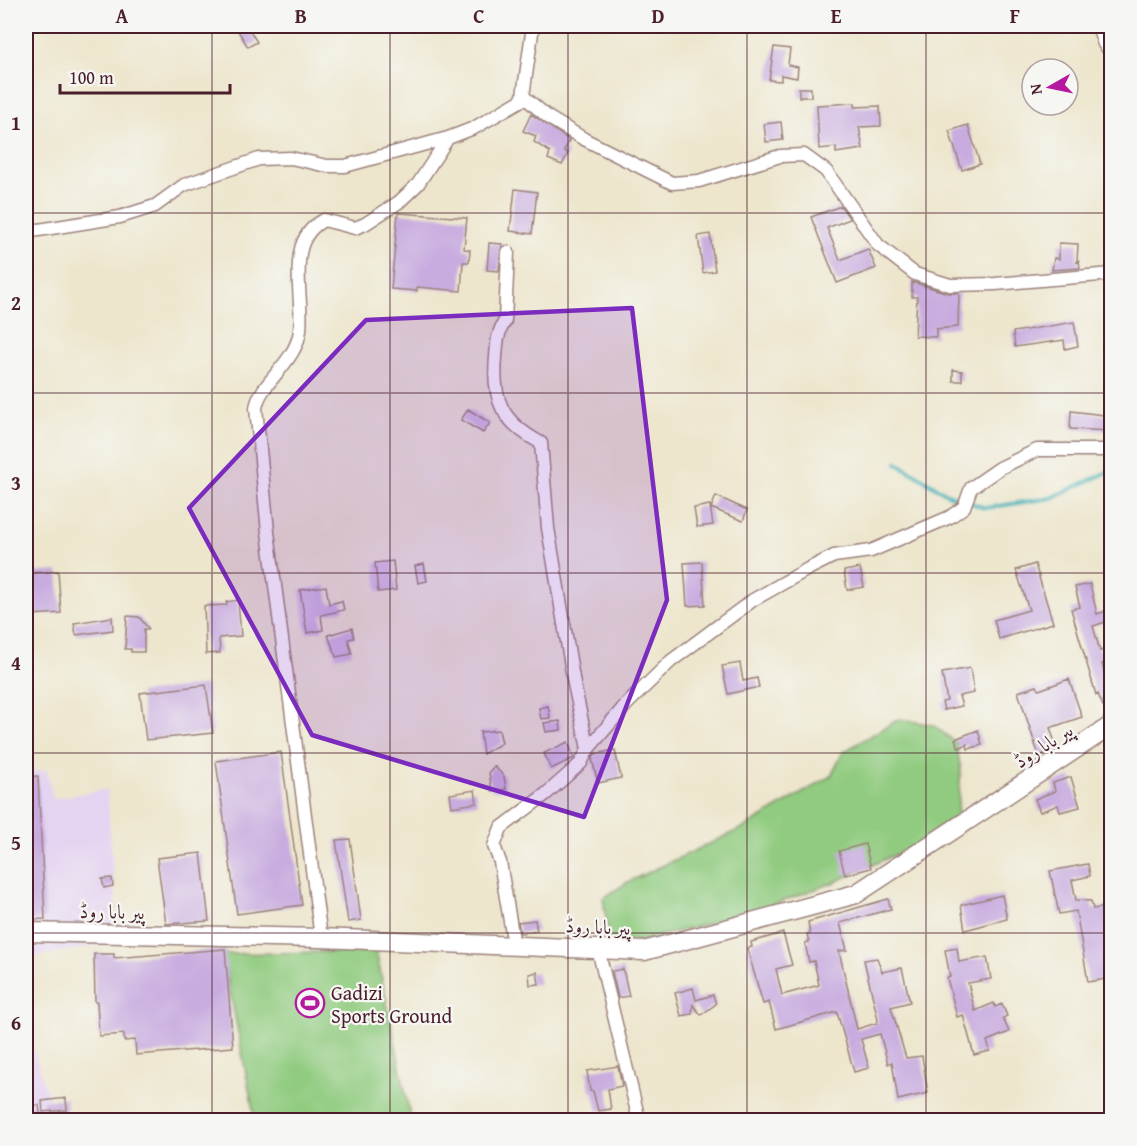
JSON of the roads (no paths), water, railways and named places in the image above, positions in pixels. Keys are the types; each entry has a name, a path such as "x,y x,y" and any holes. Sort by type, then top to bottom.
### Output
{"main road":[{"name":"پیر بابا روڈ","path":"26,932 321,938 644,951 856,894 1112,725"}],"street":[{"path":"533,26 523,96 549,118 584,139 672,183 699,181 780,156 804,155 826,171 878,245 915,274 950,285 995,284 1112,274"},
{"path":"1098,26 1104,44 1112,53"},
{"path":"26,232 120,217 155,206 184,185 260,159 291,158 327,166 345,166 448,138 474,128 525,98"},
{"path":"321,938 268,532 256,408 257,397 284,367 300,332 300,253 304,237 314,225 324,220 355,228 399,202 418,184 448,138"},
{"path":"508,252 505,321 498,330 495,394 516,430 541,443 548,528 562,599 573,684 588,748"},
{"path":"514,945 500,862 494,846 501,828 546,794 581,763 588,748 671,661 753,600 834,556 871,551 904,539 950,517 964,507 971,488 1000,468 1037,450 1112,450"},
{"path":"598,949 639,1120"}],"waterway":[{"path":"897,463 947,494 985,508 1051,498 1112,470"}],"place":[{"name":"Gadizi Sports Ground","path":"310,1003"}]}
